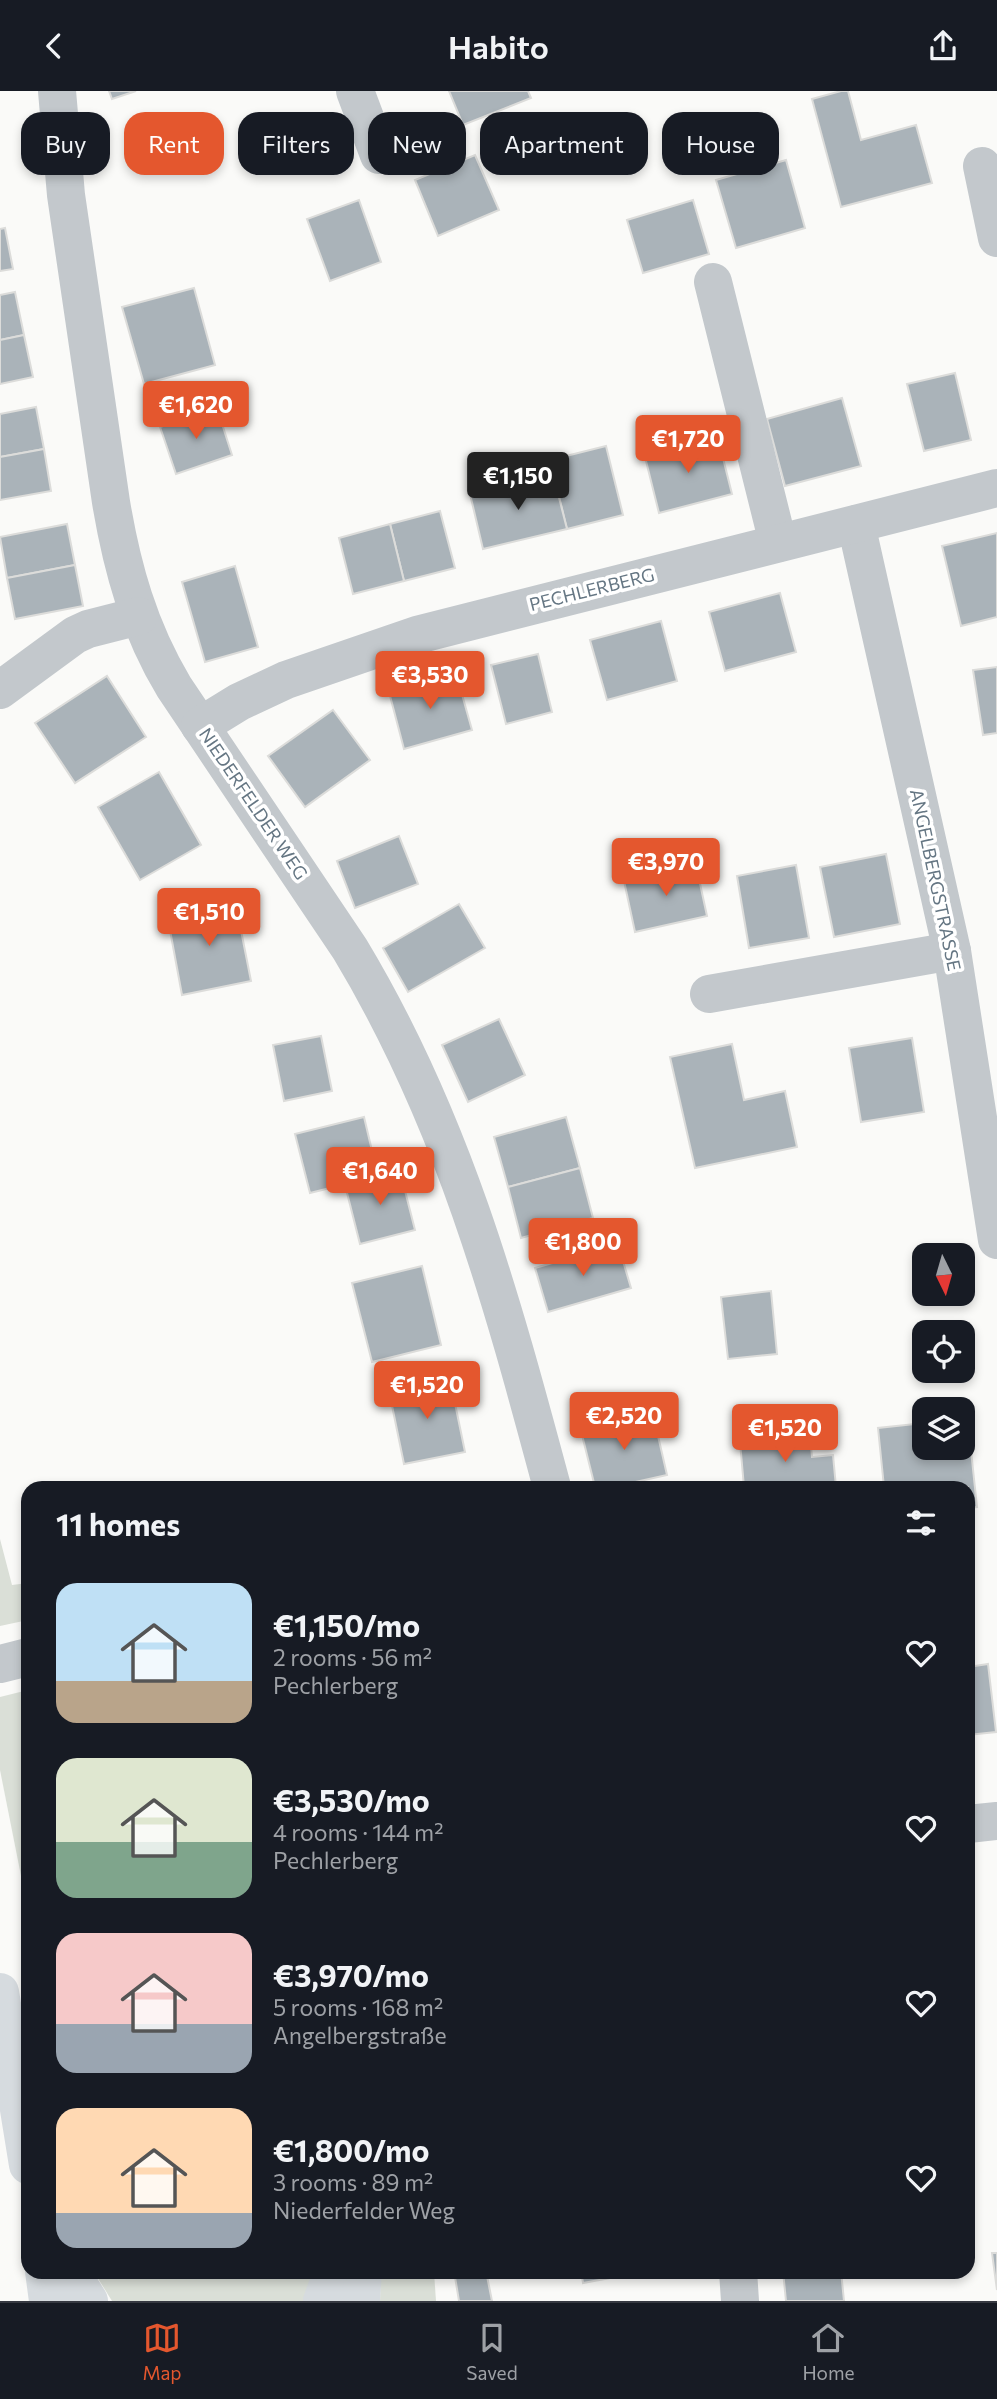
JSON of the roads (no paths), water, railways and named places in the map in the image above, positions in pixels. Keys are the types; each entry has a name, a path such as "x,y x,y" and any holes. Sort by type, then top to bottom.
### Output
{"highway":[{"path":"0,1992 21,2122"},
{"path":"45,2279 48,2301"},
{"path":"75,2279 89,2301"},
{"path":"322,2301 330,2279"},
{"path":"361,2301 362,2279"}],"street":[{"name":"NIEDERFELDER WEG","path":"57,91 66,195 111,502 120,551 139,616 162,667 345,940 409,1058 446,1141 487,1256 550,1481"},
{"path":"355,91 368,126"},
{"path":"982,166 997,238"},
{"path":"713,282 778,544"},
{"name":"PECHLERBERG","path":"200,726 239,702 286,680 406,639 997,488"},
{"name":"ANGELBERGSTRASSE","path":"856,524 952,951 997,1240"},
{"path":"0,690 75,635 139,616"},
{"path":"709,995 952,951"},
{"path":"0,1664 21,1659"},
{"path":"975,1823 997,1821"},
{"path":"739,2279 740,2301"}]}
